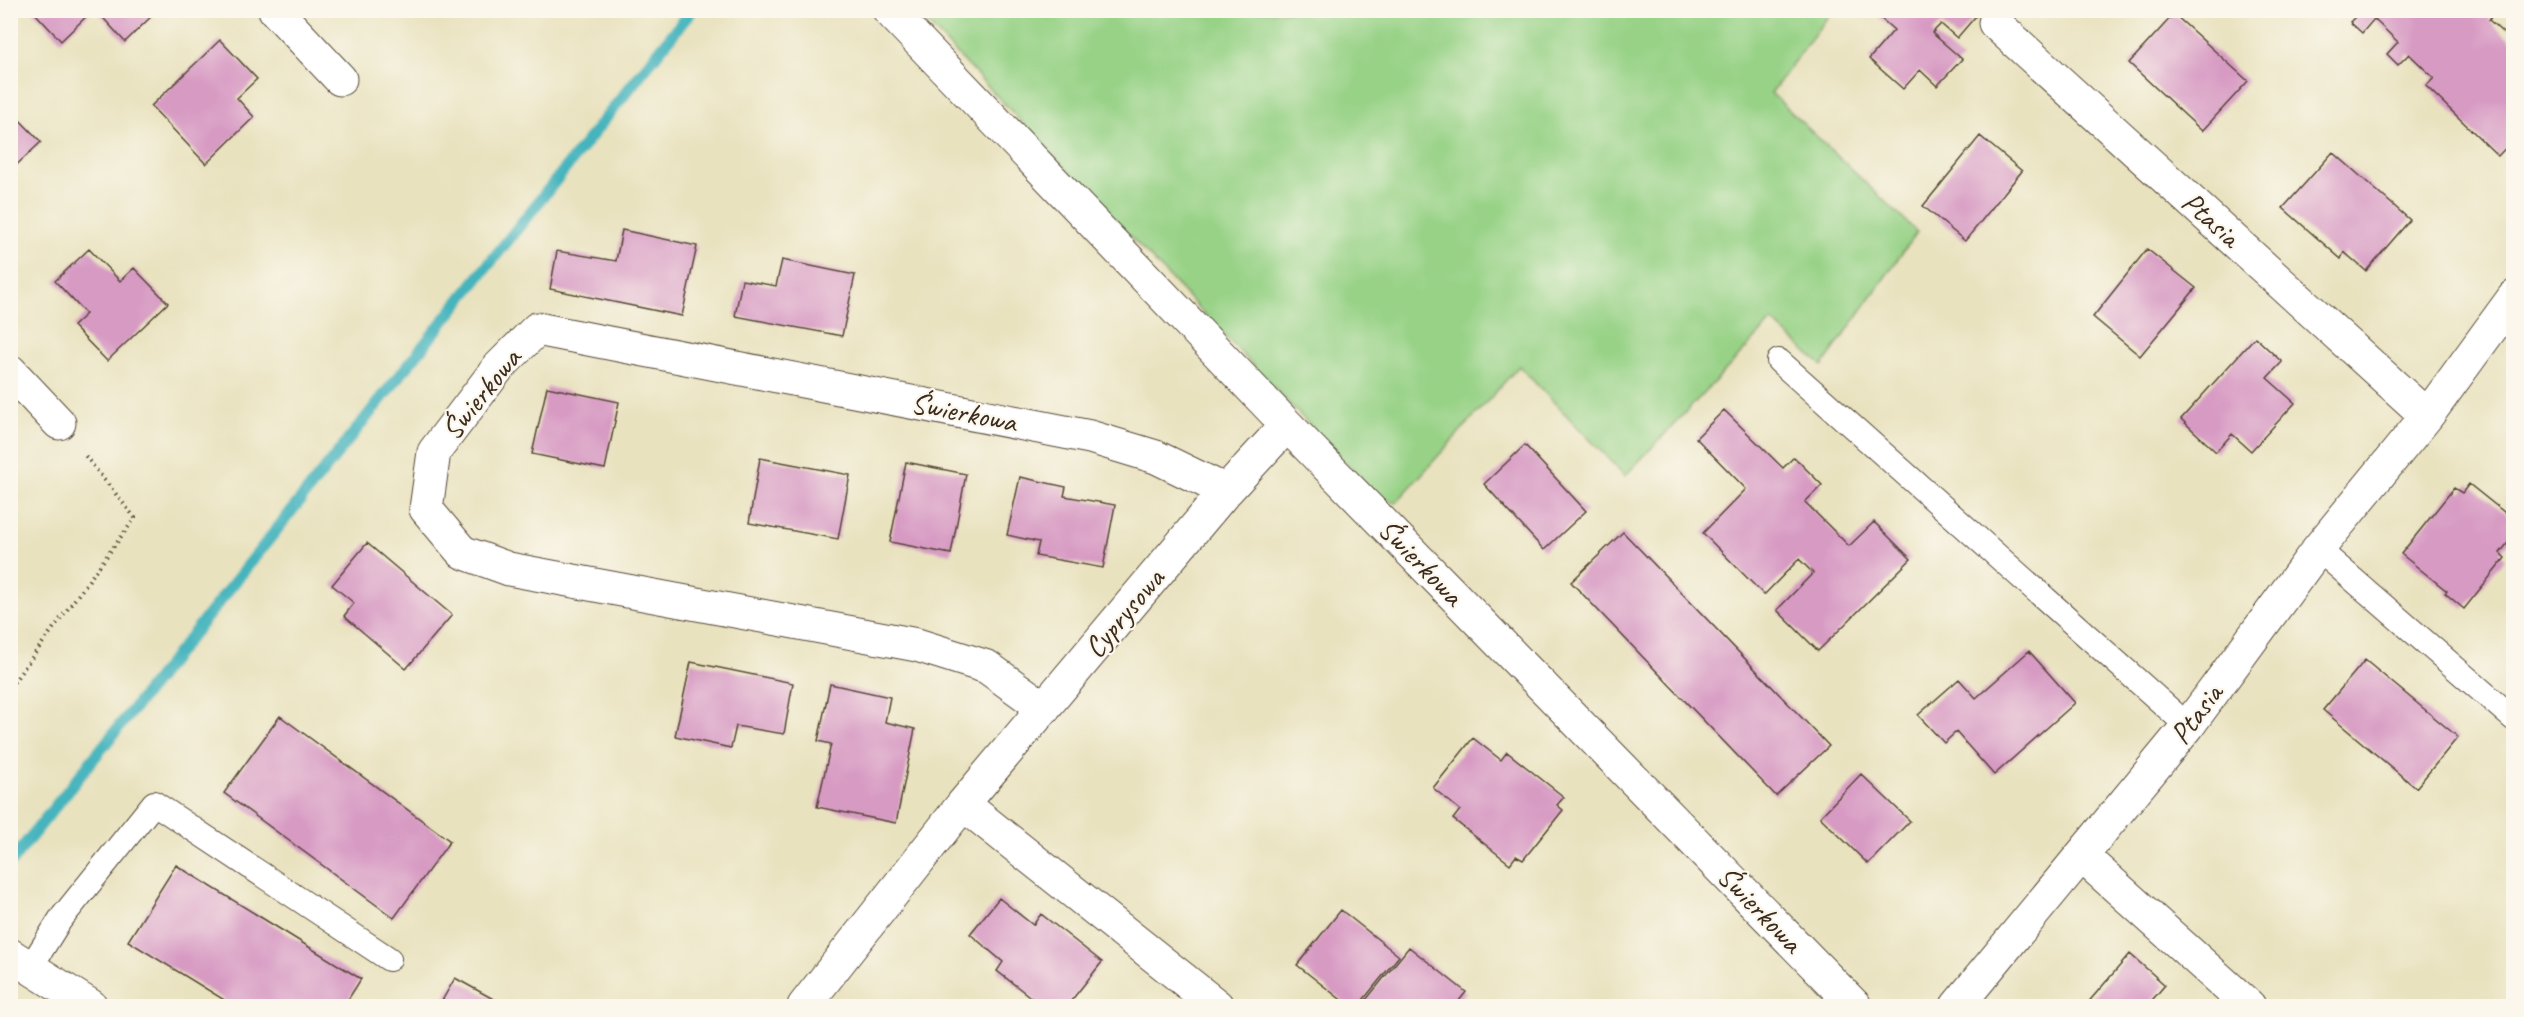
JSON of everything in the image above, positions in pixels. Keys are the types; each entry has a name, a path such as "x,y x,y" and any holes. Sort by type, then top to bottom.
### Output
{"street":[{"path":"275,10 340,79"},
{"name":"Świerkowa","path":"889,10 1287,425 1855,1006"},
{"name":"Ptasia","path":"1995,22 2427,416"},
{"name":"Ptasia","path":"1957,1006 2188,726 2318,549 2427,416 2514,297"},
{"name":"Świerkowa","path":"1044,708 987,668 917,645 509,569 462,552 426,508 434,452 498,368 537,329 1090,437 1156,458 1226,491"},
{"path":"10,372 59,423"},
{"name":"Cyprysowa","path":"804,1006 963,804 1226,491 1287,425"},
{"path":"963,804 1217,1006"},
{"path":"2082,856 2249,1006"},
{"path":"20,961 91,1006"}],"lane":[{"path":"1779,361 2188,726"},
{"path":"2318,549 2514,719"},
{"path":"20,961 60,920 154,803 389,959"}],"path":[{"path":"10,687 135,518 59,423"}],"green space":[{"path":"916,11 1832,11 1771,93 1917,232 1822,366 1772,321 1625,476 1519,366 1396,503 1379,498"}],"building":[{"path":"32,10 93,10 61,41"},
{"path":"96,10 158,10 125,42"},
{"path":"1883,10 1981,10 1957,38 1941,24 1932,33 1962,59 1937,86 1920,70 1903,89 1869,59 1894,30 1878,16"},
{"path":"2362,10 2484,10 2491,17 2489,20 2514,43 2514,139 2498,156 2426,86 2434,78 2409,54 2398,65 2387,54 2398,42 2374,19 2362,33 2350,22"},
{"path":"2174,14 2248,81 2202,131 2129,63"},
{"path":"220,40 257,79 237,98 254,117 206,164 151,106"},
{"path":"10,110 41,142 10,171"},
{"path":"1980,136 2022,171 1965,241 1923,206"},
{"path":"2333,152 2410,220 2366,271 2344,252 2341,259 2283,208"},
{"path":"622,230 697,246 682,316 550,289 557,251 616,261"},
{"path":"89,249 120,281 134,268 168,303 107,361 73,326 86,314 55,281"},
{"path":"2147,249 2196,288 2140,356 2093,317"},
{"path":"782,260 855,275 842,336 735,316 742,280 776,286"},
{"path":"2255,337 2282,362 2267,378 2295,403 2251,451 2232,434 2216,452 2181,419"},
{"path":"547,387 619,402 605,469 532,454"},
{"path":"1724,410 1783,468 1794,457 1822,485 1805,502 1849,546 1874,522 1911,559 1818,651 1777,610 1813,573 1799,559 1764,595 1703,533 1746,489 1696,438"},
{"path":"1525,445 1586,511 1544,550 1484,484"},
{"path":"760,458 850,475 838,539 749,523"},
{"path":"906,462 966,474 951,554 890,542"},
{"path":"1020,477 1066,487 1064,496 1115,505 1103,568 1036,556 1039,542 1007,535"},
{"path":"2469,484 2514,520 2514,535 2500,553 2505,558 2464,609 2445,593 2447,591 2401,554 2454,488 2462,493"},
{"path":"1623,532 1829,746 1776,796 1571,582"},
{"path":"367,543 452,615 406,669 344,616 354,603 332,585"},
{"path":"2029,651 2075,703 1994,775 1956,732 1944,743 1918,715 1959,679 1976,698"},
{"path":"2365,660 2458,737 2416,788 2323,710"},
{"path":"691,662 793,683 784,734 736,726 731,748 675,736"},
{"path":"830,684 890,697 885,722 915,729 896,823 817,807 831,744 818,741"},
{"path":"280,716 450,841 394,918 224,793"},
{"path":"1473,738 1501,760 1507,752 1564,797 1557,805 1563,810 1523,860 1516,856 1510,864 1453,819 1460,810 1433,788"},
{"path":"1861,774 1910,821 1868,864 1820,817"},
{"path":"176,865 361,979 344,1006 234,1006 128,941"},
{"path":"999,898 1033,925 1041,914 1102,962 1067,1006 1042,1006 997,971 1003,962 970,934"},
{"path":"1341,910 1399,956 1358,1006 1349,1006 1297,965"},
{"path":"1409,947 1466,992 1455,1006 1361,1006"},
{"path":"2130,954 2165,985 2147,1006 2085,1006"},
{"path":"455,978 506,1006 439,1006"}],"waterway":[{"path":"10,863 692,10"}]}
